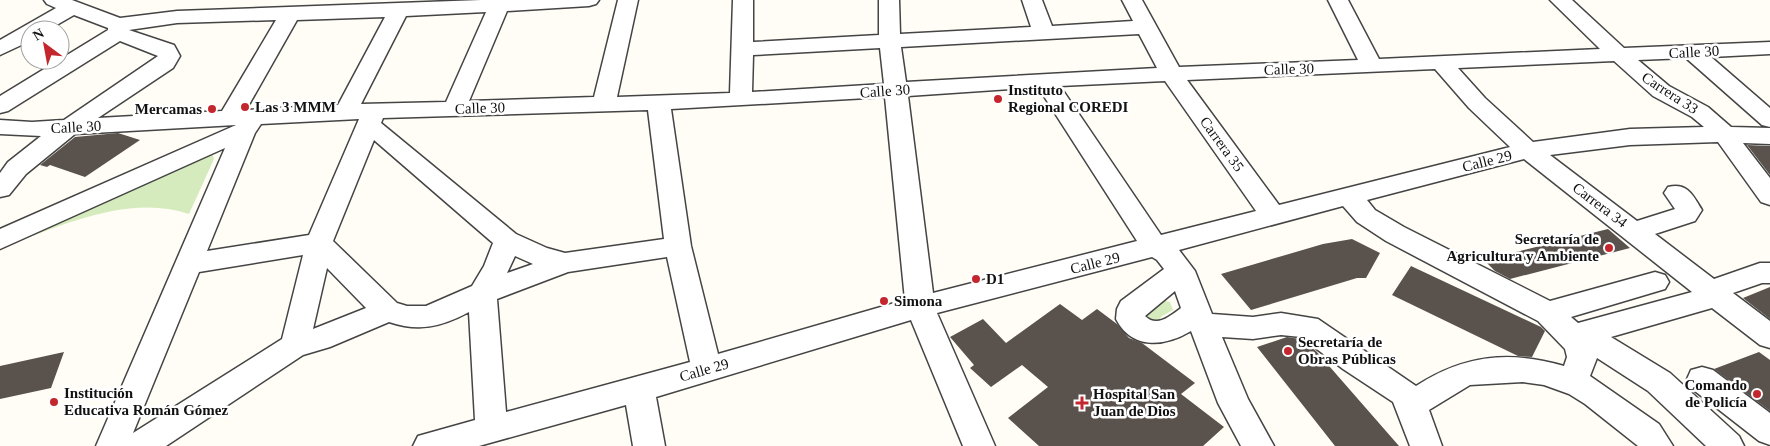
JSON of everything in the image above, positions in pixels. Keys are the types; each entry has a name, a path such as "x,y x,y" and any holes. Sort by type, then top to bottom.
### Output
{"street":[{"path":"0,106 118,29 195,16 290,14 345,6 499,6 524,2 588,0"},
{"path":"604,105 628,0"},
{"path":"741,100 743,0"},
{"path":"889,0 890,41 920,306 978,446"},
{"path":"1032,0 1044,33"},
{"name":"Carrera 35","path":"1132,0 1171,74 1272,215"},
{"path":"1338,0 1372,66"},
{"name":"Carrera 33","path":"1560,0 1642,76 1661,90 1700,112 1724,135 1770,196"},
{"path":"0,189 7,183 15,170 68,127 165,63 169,56 166,50 62,4 44,20"},
{"path":"454,109 499,6"},
{"path":"346,112 411,7"},
{"path":"112,446 188,264 242,123 290,14"},
{"path":"159,48 195,16"},
{"path":"742,49 1146,27"},
{"path":"0,49 20,37"},
{"name":"Calle 30","path":"0,127 242,123 346,112 372,119 454,109 741,100 1045,80 1770,48"},
{"path":"1692,52 1770,120"},
{"name":"Carrera 34","path":"1440,62 1477,103 1528,150 1770,337"},
{"path":"1045,80 1155,247 1167,253 1181,271 1249,443"},
{"path":"659,103 678,246 707,369"},
{"path":"372,119 379,132 507,241 539,256 565,263"},
{"path":"295,345 320,243 372,119"},
{"path":"0,240 208,145 242,123"},
{"name":"Calle 29","path":"429,446 639,389 920,306 1528,150 1630,137 1692,134 1770,136"},
{"path":"1635,231 1686,214 1689,210 1677,193"},
{"path":"1348,195 1366,216 1395,234 1423,250 1522,298 1548,313 1578,335 1659,382 1728,446"},
{"path":"491,430 482,292 497,267 507,241"},
{"path":"188,264 320,243"},
{"path":"320,243 387,311 406,317 426,318 450,309 482,292 565,263 678,246"},
{"path":"1181,271 1132,308 1130,319 1136,327 1151,334 1168,331 1199,318 1253,328 1296,324 1308,327 1354,361 1404,393 1412,405 1418,428 1426,446"},
{"path":"1578,335 1713,293 1760,274 1770,273"},
{"path":"1548,313 1655,282"},
{"path":"140,446 295,345 320,339 387,311"},
{"path":"1573,380 1582,357 1578,335"},
{"path":"1412,405 1461,375 1486,370 1520,368 1547,371 1573,380 1648,434 1658,446"},
{"path":"1702,379 1770,431"},
{"path":"639,389 649,446"}],"green space":[{"path":"212,153 214,159 189,214 167,209 144,207 121,209 76,220 10,244"},
{"path":"1161,300 1170,302 1173,310 1162,316 1156,323 1146,322 1144,312"}],"building":[{"path":"118,133 140,140 85,177 50,165 47,167 40,165 75,137"},
{"path":"1747,145 1770,146 1770,175"},
{"path":"1608,229 1630,248 1510,279 1495,271 1484,260"},
{"path":"1352,239 1380,253 1366,278 1357,278 1251,310 1221,274 1323,244"},
{"path":"1411,266 1541,327 1545,331 1532,357 1518,356 1392,295"},
{"path":"1770,287 1770,319 1743,298"},
{"path":"1060,304 1082,320 1097,309 1117,324 1129,338 1142,343 1195,383 1181,394 1224,427 1203,446 1039,446 1008,418 1048,387 1022,365 991,387 970,368 974,365 950,337 983,319 1006,343"},
{"path":"1287,337 1300,339 1316,351 1399,446 1335,446 1257,347"},
{"path":"64,352 51,388 0,399 0,366"},
{"path":"1759,352 1770,360 1770,411 1714,369"}],"place":[{"name":"Instituto Regional COREDI","path":"998,99"},
{"name":"Las 3 MMM","path":"245,107"},
{"name":"Mercamas","path":"212,109"},
{"name":"Secretaría de Agricultura y Ambiente","path":"1609,248"},
{"name":"D1","path":"976,279"},
{"name":"Simona","path":"884,301"},
{"name":"Secretaría de Obras Públicas","path":"1288,351"},
{"name":"Comando de Policía","path":"1757,394"},
{"name":"Institución Educativa Román Gómez","path":"54,402"},
{"name":"Hospital San Juan de Dios","path":"1082,403"}]}
